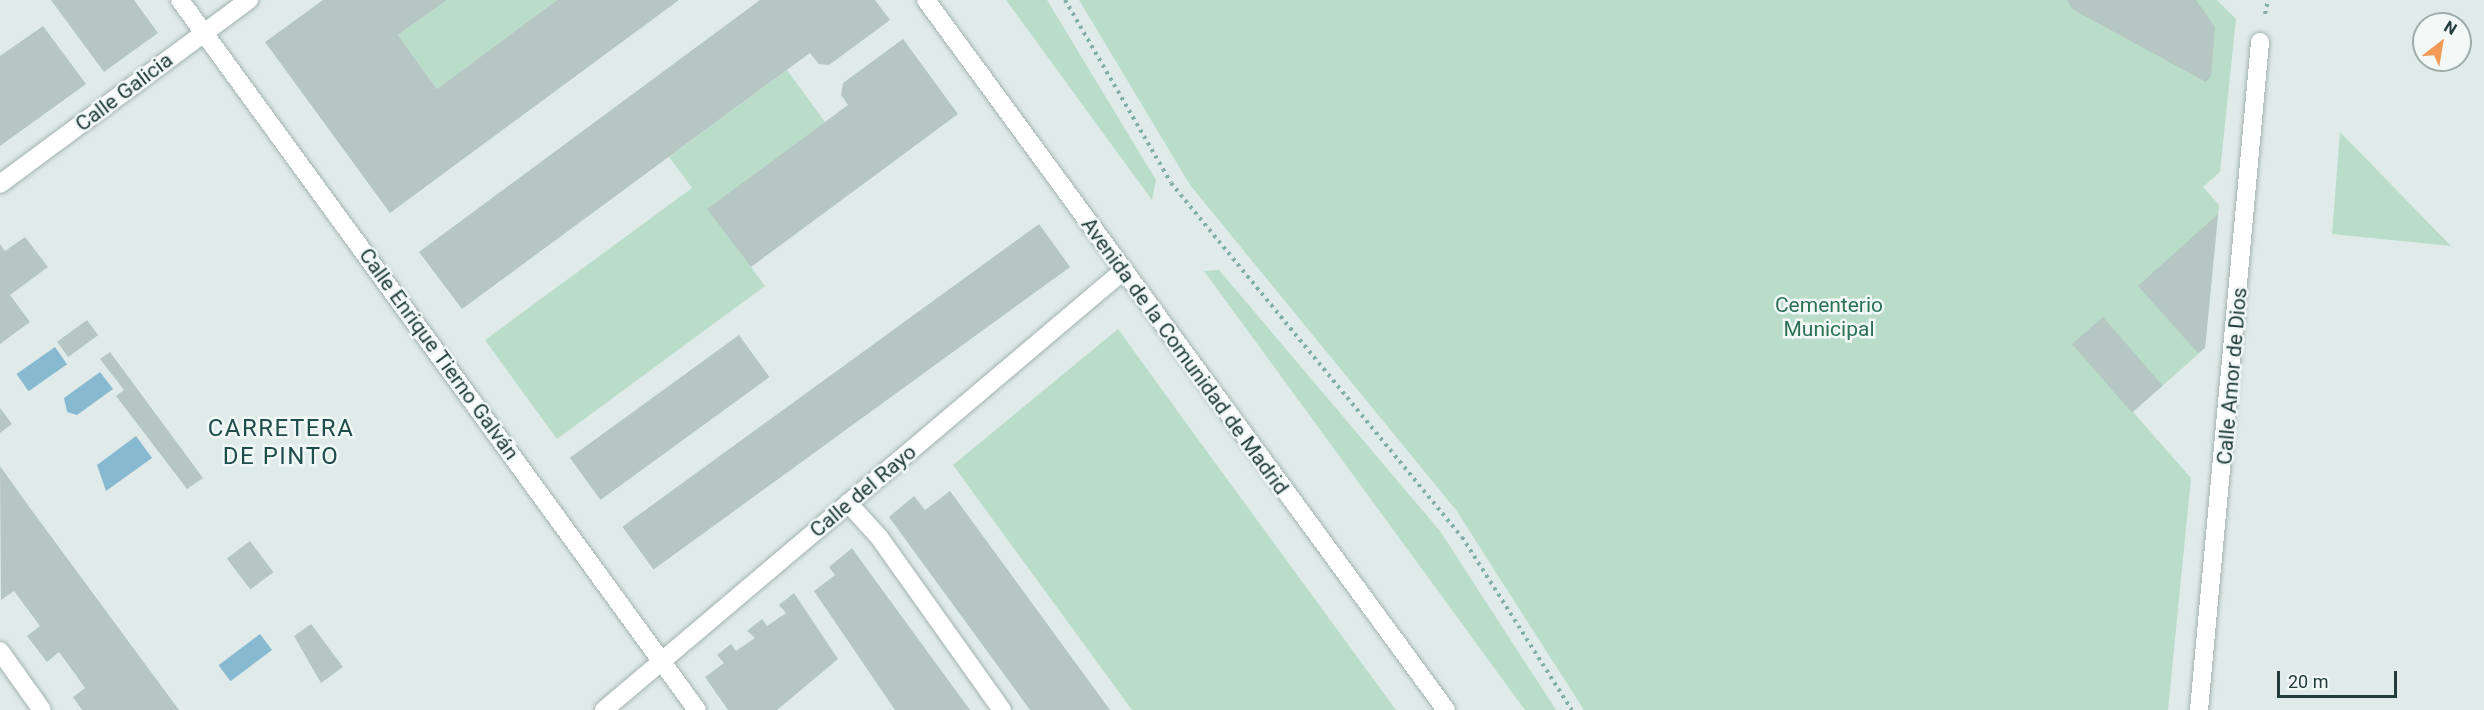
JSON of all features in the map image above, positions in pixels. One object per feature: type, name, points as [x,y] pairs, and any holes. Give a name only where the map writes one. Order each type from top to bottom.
[{"type":"street","name":"Calle Enrique Tierno Galván","points":[[180,0],[663,660],[697,710]]},
{"type":"street","name":"Calle Galicia","points":[[0,184],[249,0]]},
{"type":"street","name":"Avenida de la Comunidad de Madrid","points":[[926,0],[1446,710]]},
{"type":"street","name":"Calle Amor de Dios","points":[[2199,710],[2260,42]]},
{"type":"street","name":"Calle del Rayo","points":[[604,710],[1123,271]]},
{"type":"street","points":[[848,503],[879,537],[1002,710]]},
{"type":"street","points":[[0,651],[42,710]]},
{"type":"path","points":[[1065,0],[1171,183],[1462,537],[1572,710]]},
{"type":"green space","points":[[447,0],[557,0],[437,89],[398,35]]},
{"type":"green space","points":[[1006,0],[1047,0],[1156,180],[1152,200]]},
{"type":"green space","name":"Cementerio Municipal","points":[[1079,0],[2217,0],[2236,19],[2220,172],[2203,187],[2219,205],[2205,348],[2133,412],[2191,478],[2168,710],[1584,710],[1456,510],[1190,185]]},
{"type":"green space","points":[[787,70],[825,122],[708,209],[765,286],[557,439],[485,340],[692,188],[669,157]]},
{"type":"green space","points":[[2340,132],[2451,246],[2332,234]]},
{"type":"green space","points":[[1219,270],[1440,531],[1556,710],[1525,710],[1204,271]]},
{"type":"green space","points":[[1118,329],[1396,710],[1132,710],[953,465]]},
{"type":"water","points":[[55,347],[67,364],[29,391],[16,374]]},
{"type":"water","points":[[100,372],[113,389],[77,415],[67,412],[64,398]]},
{"type":"water","points":[[136,436],[152,458],[106,491],[97,465]]},
{"type":"water","points":[[260,634],[272,650],[231,681],[218,665]]},
{"type":"building","points":[[51,0],[134,0],[158,33],[104,72]]},
{"type":"building","points":[[323,0],[447,0],[398,35],[437,89],[557,0],[679,0],[390,213],[265,42]]},
{"type":"building","points":[[760,0],[875,0],[890,20],[829,65],[819,64],[810,53],[462,309],[419,252]]},
{"type":"building","points":[[2067,0],[2196,0],[2215,27],[2211,76],[2206,82],[2072,9]]},
{"type":"building","points":[[43,26],[86,84],[0,146],[0,56]]},
{"type":"building","points":[[903,39],[958,114],[751,267],[707,209],[848,105],[841,95],[843,83]]},
{"type":"building","points":[[2218,214],[2205,348],[2198,353],[2138,286]]},
{"type":"building","points":[[1039,224],[1070,267],[654,570],[622,527]]},
{"type":"building","points":[[25,237],[48,267],[10,295],[30,322],[0,344],[0,244],[5,251]]},
{"type":"building","points":[[2103,317],[2163,386],[2132,413],[2072,344]]},
{"type":"building","points":[[87,320],[98,335],[68,357],[57,342]]},
{"type":"building","points":[[739,335],[770,377],[600,500],[570,458]]},
{"type":"building","points":[[110,352],[203,478],[187,489],[116,396],[124,390],[100,359]]},
{"type":"building","points":[[0,408],[12,424],[0,433]]},
{"type":"building","points":[[0,466],[179,710],[82,710],[73,697],[85,688],[59,652],[47,662],[27,636],[40,626],[14,591],[1,600]]},
{"type":"building","points":[[950,491],[1110,710],[1030,710],[889,517],[914,496],[925,510]]},
{"type":"building","points":[[250,541],[273,572],[250,590],[227,558]]},
{"type":"building","points":[[852,548],[970,710],[895,710],[814,591],[835,575],[829,567]]},
{"type":"building","points":[[794,593],[838,659],[777,710],[728,710],[705,677],[724,663],[717,655],[731,644],[736,651],[755,638],[747,631],[762,619],[767,626],[786,613],[779,605]]},
{"type":"building","points":[[311,624],[343,667],[321,683],[294,636]]},
{"type":"district","name":"CARRETERA DE PINTO","points":[[281,443]]}]
